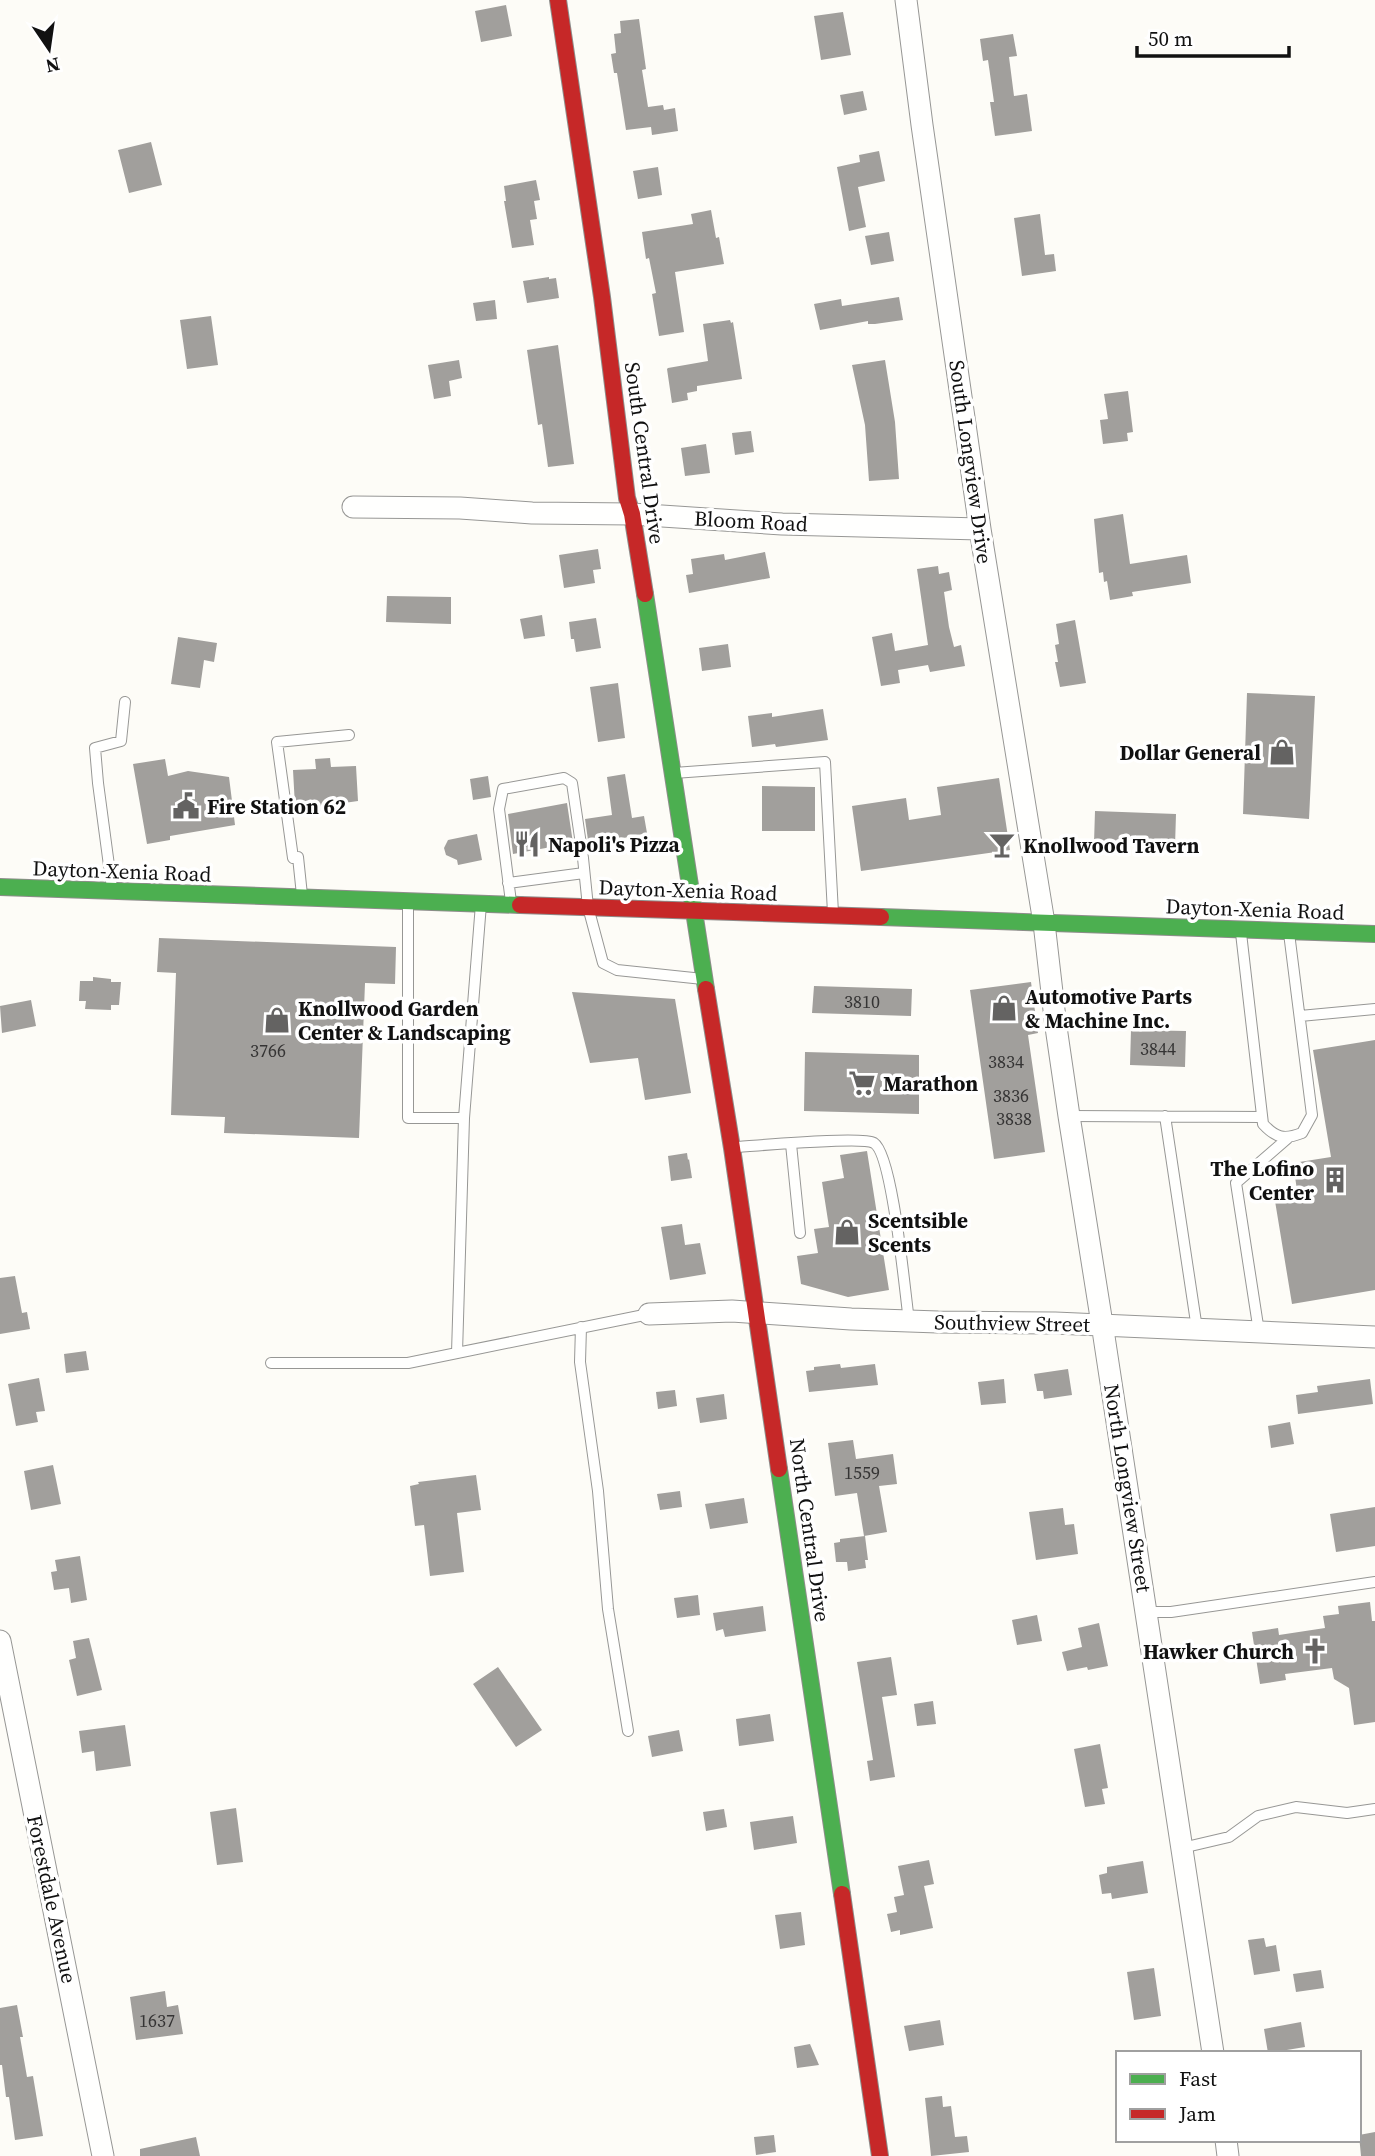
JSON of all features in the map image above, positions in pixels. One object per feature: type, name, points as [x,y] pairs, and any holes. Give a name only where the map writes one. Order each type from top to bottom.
[{"type":"street","name":"South Central Drive","points":[[558,0],[602,297],[626,498],[632,514],[693,911]]},
{"type":"street","name":"South Longview Drive","points":[[906,0],[980,529],[1044,923]]},
{"type":"street","name":"Bloom Road","points":[[353,507],[632,514],[782,524],[980,529]]},
{"type":"street","name":"Dayton-Xenia Road","points":[[0,887],[1375,934]]},
{"type":"street","name":"North Central Drive","points":[[693,911],[757,1313],[880,2156]]},
{"type":"street","name":"North Longview Street","points":[[1044,923],[1069,1116],[1213,2051]]},
{"type":"street","name":"Southview Street","points":[[649,1314],[732,1311],[909,1321],[1102,1325],[1375,1337]]},
{"type":"street","name":"Forestdale Avenue","points":[[0,1641],[103,2156]]},
{"type":"lane","points":[[113,891],[95,748],[121,741],[125,702]]},
{"type":"lane","points":[[303,898],[298,857],[293,858],[277,742],[349,735]]},
{"type":"lane","points":[[673,773],[825,762],[833,916]]},
{"type":"lane","points":[[511,905],[499,809],[503,789],[564,778],[572,783],[588,908],[603,964],[617,970],[704,979]]},
{"type":"lane","points":[[508,883],[584,873]]},
{"type":"lane","points":[[408,901],[408,1118],[464,1118]]},
{"type":"lane","points":[[457,1353],[464,1118],[481,904]]},
{"type":"lane","points":[[1241,930],[1263,1124],[1274,1136],[1288,1138]]},
{"type":"lane","points":[[1259,1332],[1236,1183],[1288,1138],[1302,1133],[1312,1115],[1289,932]]},
{"type":"lane","points":[[1300,1016],[1375,1009]]},
{"type":"lane","points":[[1069,1116],[1262,1117]]},
{"type":"lane","points":[[1165,1116],[1196,1329]]},
{"type":"lane","points":[[732,1148],[852,1140],[873,1142],[881,1150],[886,1165],[909,1321]]},
{"type":"lane","points":[[791,1144],[800,1233]]},
{"type":"lane","points":[[271,1363],[408,1363],[649,1314]]},
{"type":"lane","points":[[581,1327],[580,1362],[598,1491],[608,1609],[628,1731]]},
{"type":"lane","points":[[1147,1612],[1171,1612],[1375,1582]]},
{"type":"lane","points":[[1182,1847],[1228,1837],[1258,1816],[1296,1807],[1347,1813],[1375,1809]]},
{"type":"building","points":[[506,5],[512,36],[481,42],[475,11]]},
{"type":"building","points":[[843,12],[851,55],[821,60],[814,16]]},
{"type":"building","points":[[639,19],[646,69],[642,70],[648,107],[663,105],[664,110],[675,108],[678,131],[652,135],[651,127],[626,130],[617,73],[614,73],[611,54],[616,53],[614,34],[621,33],[620,21]]},
{"type":"building","points":[[1013,34],[1017,56],[1009,57],[1014,96],[1027,94],[1032,131],[995,136],[990,102],[994,102],[988,60],[983,61],[980,39]]},
{"type":"building","points":[[863,91],[867,110],[844,115],[840,95]]},
{"type":"building","points":[[151,142],[162,185],[129,193],[118,150]]},
{"type":"building","points":[[879,151],[885,181],[858,187],[866,227],[849,231],[837,167],[860,162],[859,155]]},
{"type":"building","points":[[658,167],[662,195],[638,199],[633,171]]},
{"type":"building","points":[[536,180],[540,200],[534,201],[537,219],[530,220],[534,245],[512,248],[504,186]]},
{"type":"building","points":[[711,210],[724,264],[675,272],[684,332],[659,336],[652,294],[656,293],[649,258],[646,259],[642,232],[693,224],[691,214]]},
{"type":"building","points":[[1040,214],[1045,255],[1054,254],[1056,271],[1022,276],[1014,218]]},
{"type":"building","points":[[889,232],[894,261],[871,265],[865,236]]},
{"type":"building","points":[[556,278],[559,298],[527,303],[523,281]]},
{"type":"building","points":[[899,297],[903,320],[875,324],[868,324],[868,321],[820,330],[814,304],[841,299],[842,306]]},
{"type":"building","points":[[495,300],[497,319],[476,321],[473,303]]},
{"type":"building","points":[[211,316],[218,365],[187,369],[180,320]]},
{"type":"building","points":[[730,320],[733,322],[742,379],[697,386],[697,391],[687,393],[688,400],[672,403],[667,369],[708,361],[703,324]]},
{"type":"building","points":[[558,345],[574,464],[548,467],[542,424],[538,425],[527,350]]},
{"type":"building","points":[[459,360],[462,378],[449,381],[451,396],[434,399],[428,365]]},
{"type":"building","points":[[885,360],[895,422],[899,479],[869,481],[865,425],[852,365]]},
{"type":"building","points":[[1128,391],[1133,432],[1127,433],[1128,441],[1103,444],[1100,420],[1108,419],[1104,394]]},
{"type":"building","points":[[751,431],[754,452],[735,455],[732,433]]},
{"type":"building","points":[[706,444],[710,473],[685,476],[681,448]]},
{"type":"building","points":[[1123,514],[1130,564],[1187,555],[1191,583],[1132,592],[1133,596],[1110,600],[1107,581],[1104,582],[1103,572],[1099,573],[1094,519]]},
{"type":"building","points":[[598,549],[601,569],[593,570],[595,583],[564,588],[559,555]]},
{"type":"building","points":[[765,552],[770,578],[689,593],[686,575],[693,574],[691,559],[724,554],[725,560]]},
{"type":"building","points":[[938,566],[939,574],[949,572],[952,590],[944,592],[949,627],[954,647],[961,645],[965,666],[930,672],[928,665],[898,670],[900,683],[881,686],[872,637],[892,633],[895,651],[928,645],[917,569]]},
{"type":"building","points":[[387,596],[451,597],[451,624],[386,622]]},
{"type":"building","points":[[542,615],[545,636],[524,639],[520,619]]},
{"type":"building","points":[[596,618],[601,648],[576,652],[569,622]]},
{"type":"building","points":[[1075,620],[1086,683],[1060,687],[1055,662],[1058,662],[1055,645],[1059,644],[1056,624]]},
{"type":"building","points":[[178,637],[217,643],[214,662],[204,660],[200,688],[171,684]]},
{"type":"building","points":[[728,644],[731,667],[702,671],[699,648]]},
{"type":"building","points":[[618,683],[625,738],[598,742],[590,687]]},
{"type":"building","points":[[1247,693],[1315,696],[1309,819],[1243,814]]},
{"type":"building","points":[[823,709],[828,740],[776,747],[775,744],[752,747],[748,716],[772,713],[772,717]]},
{"type":"building","points":[[330,758],[331,767],[356,766],[358,801],[344,803],[345,810],[310,813],[309,805],[295,806],[293,770],[316,769],[315,759]]},
{"type":"building","points":[[165,759],[168,776],[188,771],[229,777],[235,825],[170,836],[170,840],[147,844],[133,764]]},
{"type":"building","points":[[625,774],[632,818],[644,816],[647,833],[605,842],[605,837],[588,840],[585,819],[612,815],[607,777]]},
{"type":"building","points":[[488,776],[491,797],[473,800],[470,779]]},
{"type":"building","points":[[999,778],[1010,850],[861,871],[852,806],[906,798],[909,820],[941,815],[937,787]]},
{"type":"building","points":[[762,786],[815,787],[815,831],[762,831]]},
{"type":"building","points":[[567,803],[573,843],[513,854],[508,814]]},
{"type":"building","points":[[1095,811],[1176,814],[1175,846],[1094,843]]},
{"type":"building","points":[[477,834],[482,860],[458,865],[457,860],[446,855],[444,848],[448,840]]},
{"type":"building","points":[[159,938],[396,947],[395,984],[365,983],[359,1138],[224,1133],[225,1117],[171,1115],[176,973],[157,972]]},
{"type":"building","points":[[93,977],[121,982],[119,1005],[111,1005],[111,1010],[85,1009],[86,1001],[79,1001],[80,981],[93,981]]},
{"type":"building","points":[[1031,982],[1038,1033],[1028,1035],[1045,1152],[994,1159],[970,990]]},
{"type":"building","name":"Marathon","points":[[814,986],[912,989],[911,1016],[812,1013]]},
{"type":"building","points":[[572,992],[675,999],[691,1093],[645,1100],[638,1058],[590,1063]]},
{"type":"building","points":[[31,1000],[36,1026],[2,1033],[0,1006]]},
{"type":"building","points":[[1131,1030],[1186,1031],[1185,1067],[1130,1065]]},
{"type":"building","name":"The Lofino Center","points":[[1375,1040],[1375,1290],[1292,1304],[1275,1201],[1298,1197],[1293,1163],[1331,1157],[1313,1050]]},
{"type":"building","name":"Marathon","points":[[805,1052],[919,1055],[919,1114],[804,1111]]},
{"type":"building","points":[[867,1151],[889,1290],[848,1297],[801,1284],[797,1256],[818,1253],[814,1229],[829,1227],[822,1182],[844,1178],[840,1155]]},
{"type":"building","points":[[687,1153],[692,1178],[671,1181],[668,1156]]},
{"type":"building","points":[[682,1224],[685,1245],[700,1243],[706,1274],[670,1280],[661,1227]]},
{"type":"building","points":[[15,1276],[22,1313],[27,1312],[30,1329],[0,1334],[0,1278]]},
{"type":"building","points":[[86,1351],[89,1370],[66,1373],[64,1354]]},
{"type":"building","points":[[840,1364],[841,1368],[875,1364],[878,1385],[809,1392],[806,1371],[814,1370],[814,1367]]},
{"type":"building","points":[[1068,1369],[1072,1395],[1044,1399],[1043,1391],[1037,1391],[1034,1374]]},
{"type":"building","points":[[39,1378],[45,1411],[36,1412],[38,1422],[16,1426],[8,1384]]},
{"type":"building","points":[[1004,1379],[1006,1403],[981,1405],[978,1382]]},
{"type":"building","points":[[1370,1379],[1373,1404],[1298,1414],[1296,1395],[1318,1392],[1317,1386]]},
{"type":"building","points":[[675,1390],[677,1406],[658,1409],[656,1392]]},
{"type":"building","points":[[724,1394],[727,1419],[700,1423],[696,1398]]},
{"type":"building","points":[[1290,1422],[1294,1444],[1271,1448],[1268,1426]]},
{"type":"building","points":[[853,1440],[856,1459],[893,1454],[897,1484],[879,1486],[887,1532],[864,1536],[857,1493],[835,1496],[828,1443]]},
{"type":"building","points":[[53,1465],[61,1504],[31,1510],[24,1471]]},
{"type":"building","points":[[476,1475],[481,1510],[457,1513],[464,1572],[430,1576],[424,1525],[415,1526],[410,1486],[419,1484],[418,1482]]},
{"type":"building","points":[[680,1491],[682,1507],[660,1510],[657,1494]]},
{"type":"building","points":[[744,1498],[748,1523],[710,1529],[705,1504]]},
{"type":"building","points":[[1375,1507],[1375,1546],[1336,1552],[1330,1514]]},
{"type":"building","points":[[1063,1508],[1065,1525],[1074,1524],[1078,1554],[1036,1560],[1029,1512]]},
{"type":"building","points":[[865,1536],[868,1560],[865,1560],[866,1568],[848,1571],[847,1562],[836,1562],[834,1543],[840,1542],[840,1539]]},
{"type":"building","points":[[80,1556],[87,1600],[71,1603],[69,1588],[54,1590],[51,1572],[57,1571],[55,1560]]},
{"type":"building","points":[[698,1595],[700,1615],[677,1618],[674,1598]]},
{"type":"building","name":"Hawker Church","points":[[1370,1602],[1372,1621],[1375,1621],[1375,1722],[1354,1725],[1349,1688],[1334,1679],[1332,1668],[1285,1674],[1286,1680],[1260,1684],[1252,1632],[1278,1628],[1279,1635],[1325,1628],[1323,1616],[1339,1614],[1338,1606]]},
{"type":"building","points":[[763,1606],[766,1631],[725,1637],[723,1629],[716,1631],[713,1613]]},
{"type":"building","points":[[1037,1615],[1042,1641],[1017,1645],[1012,1620]]},
{"type":"building","points":[[1099,1623],[1108,1666],[1067,1671],[1062,1652],[1082,1647],[1078,1628]]},
{"type":"building","points":[[89,1638],[102,1690],[77,1696],[69,1660],[76,1658],[73,1641]]},
{"type":"building","points":[[891,1657],[897,1695],[882,1697],[895,1777],[870,1781],[867,1761],[873,1760],[857,1662]]},
{"type":"building","points":[[498,1667],[542,1730],[516,1747],[473,1684]]},
{"type":"building","points":[[933,1701],[936,1724],[917,1726],[914,1704]]},
{"type":"building","points":[[770,1714],[774,1741],[739,1746],[736,1719]]},
{"type":"building","points":[[125,1725],[131,1766],[96,1771],[94,1751],[82,1753],[79,1731]]},
{"type":"building","points":[[679,1730],[683,1751],[652,1757],[648,1736]]},
{"type":"building","points":[[1100,1744],[1108,1788],[1102,1789],[1105,1804],[1085,1807],[1074,1749]]},
{"type":"building","points":[[236,1808],[243,1862],[217,1865],[210,1812]]},
{"type":"building","points":[[724,1809],[727,1827],[706,1831],[703,1812]]},
{"type":"building","points":[[793,1816],[797,1843],[754,1850],[750,1822]]},
{"type":"building","points":[[929,1860],[934,1884],[924,1886],[933,1928],[900,1935],[900,1930],[891,1932],[887,1914],[897,1912],[894,1897],[904,1895],[898,1866]]},
{"type":"building","points":[[1143,1861],[1148,1893],[1112,1899],[1111,1893],[1102,1894],[1099,1875],[1107,1873],[1107,1867]]},
{"type":"building","points":[[801,1912],[805,1945],[780,1949],[775,1915]]},
{"type":"building","points":[[1264,1938],[1266,1947],[1276,1945],[1280,1971],[1254,1975],[1248,1940]]},
{"type":"building","points":[[1154,1968],[1161,2016],[1134,2020],[1127,1972]]},
{"type":"building","points":[[1321,1970],[1324,1988],[1296,1992],[1293,1974]]},
{"type":"building","points":[[165,1991],[167,2007],[178,2005],[183,2034],[136,2040],[130,1997]]},
{"type":"building","points":[[17,2005],[27,2077],[33,2076],[43,2136],[15,2140],[9,2097],[6,2097],[0,2065],[0,2008]]},
{"type":"building","points":[[940,2020],[944,2045],[909,2051],[904,2026]]},
{"type":"building","points":[[1301,2022],[1305,2047],[1268,2051],[1264,2029]]},
{"type":"building","points":[[810,2044],[819,2065],[797,2068],[794,2047]]},
{"type":"building","points":[[942,2096],[943,2107],[951,2106],[955,2137],[967,2136],[969,2152],[931,2156],[925,2098]]},
{"type":"building","points":[[1375,2132],[1375,2156],[1361,2156],[1361,2135]]},
{"type":"building","points":[[774,2135],[776,2152],[756,2155],[754,2137]]},
{"type":"building","points":[[196,2137],[200,2156],[140,2156],[140,2149]]},
{"type":"traffic: fast","points":[[645,594],[706,989]]},
{"type":"traffic: fast","points":[[0,887],[520,905]]},
{"type":"traffic: fast","points":[[881,917],[1375,934]]},
{"type":"traffic: fast","points":[[779,1469],[842,1894]]},
{"type":"traffic: jam","points":[[558,0],[602,297],[627,498],[645,594]]},
{"type":"traffic: jam","points":[[520,905],[881,917]]},
{"type":"traffic: jam","points":[[706,989],[779,1469]]},
{"type":"traffic: jam","points":[[842,1894],[880,2156]]},
{"type":"place","name":"Dollar General","points":[[1282,752]]},
{"type":"place","name":"Fire Station 62","points":[[186,806]]},
{"type":"place","name":"Napoli's Pizza","points":[[527,844]]},
{"type":"place","name":"Knollwood Tavern","points":[[1002,845]]},
{"type":"place","name":"Automotive Parts & Machine Inc.","points":[[1004,1008]]},
{"type":"place","name":"Knollwood Garden Center & Landscaping","points":[[277,1020]]},
{"type":"place","name":"Marathon","points":[[862,1083]]},
{"type":"place","name":"The Lofino Center","points":[[1335,1180]]},
{"type":"place","name":"Scentsible Scents","points":[[847,1232]]},
{"type":"place","name":"Hawker Church","points":[[1315,1651]]}]
